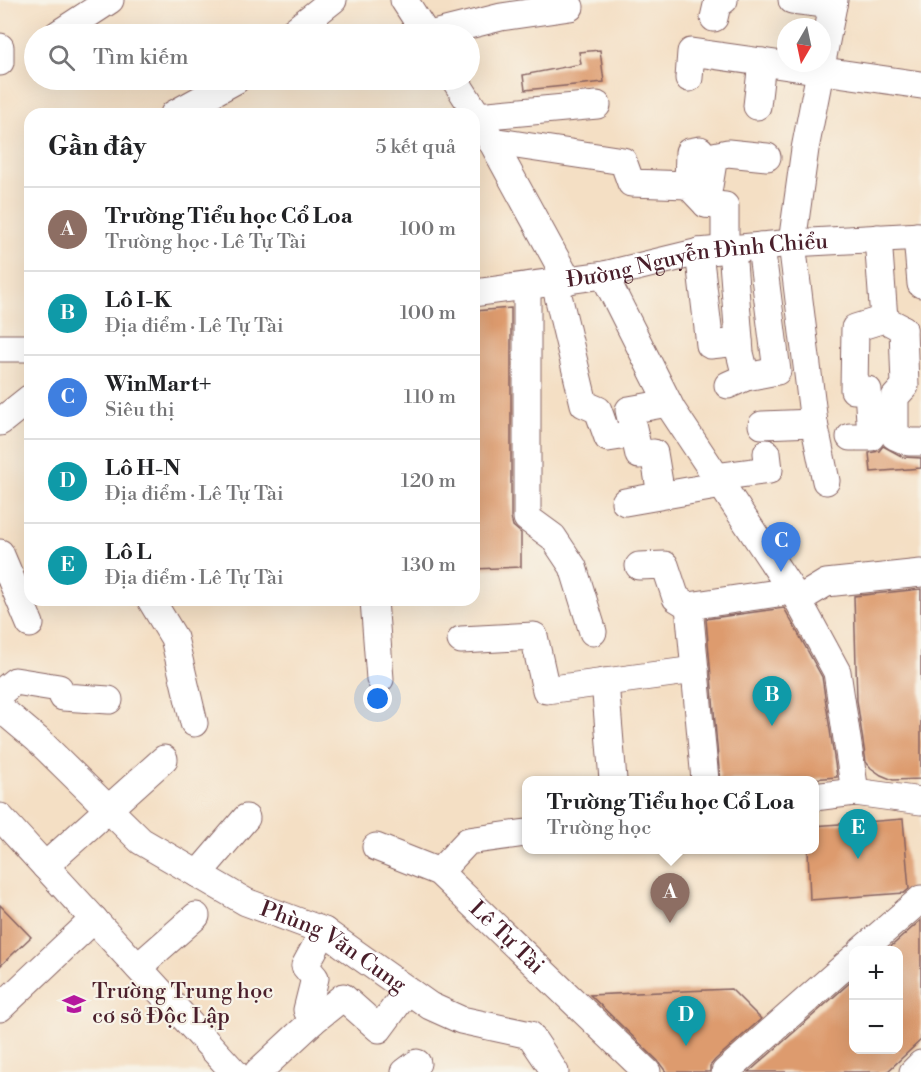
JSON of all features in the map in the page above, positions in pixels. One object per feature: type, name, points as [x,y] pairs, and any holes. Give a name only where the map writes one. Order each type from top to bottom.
[{"type":"street","points":[[73,24],[110,0]]},
{"type":"street","points":[[303,24],[333,0]]},
{"type":"street","points":[[404,0],[420,24]]},
{"type":"street","points":[[792,0],[834,2],[831,18]]},
{"type":"street","points":[[473,24],[501,17],[570,7]]},
{"type":"street","points":[[0,47],[0,62]]},
{"type":"street","points":[[689,78],[691,52],[777,64]]},
{"type":"street","points":[[757,106],[762,62]]},
{"type":"street","points":[[821,72],[805,149],[792,243],[814,423],[826,481]]},
{"type":"street","points":[[831,72],[921,85]]},
{"type":"street","points":[[185,108],[218,90]]},
{"type":"street","points":[[460,90],[470,108]]},
{"type":"street","points":[[483,132],[597,105]]},
{"type":"street","points":[[483,132],[623,161],[631,183],[688,185],[706,204],[724,206],[710,345],[739,342],[737,381],[777,371],[761,246]]},
{"type":"street","points":[[483,132],[561,282],[584,404],[598,410],[608,438],[634,434]]},
{"type":"street","points":[[688,185],[689,152],[700,150]]},
{"type":"street","points":[[706,204],[714,156],[728,153],[767,157]]},
{"type":"street","points":[[919,236],[921,285]]},
{"type":"street","name":"Đường Nguyễn Đình Chiểu","points":[[480,292],[604,275],[718,250],[792,243],[919,236]]},
{"type":"street","points":[[872,436],[895,397],[905,386],[903,325],[878,238]]},
{"type":"street","points":[[604,275],[668,403],[794,596],[837,672],[855,792]]},
{"type":"street","points":[[527,286],[527,518],[553,537],[573,567],[594,632]]},
{"type":"street","points":[[872,436],[868,390],[854,390],[855,328],[903,325]]},
{"type":"street","points":[[1,342],[24,347]]},
{"type":"street","points":[[0,422],[24,403]]},
{"type":"street","points":[[661,495],[654,453],[639,455],[629,410],[668,403]]},
{"type":"street","points":[[762,425],[814,423]]},
{"type":"street","points":[[872,436],[921,442]]},
{"type":"street","points":[[625,502],[769,470],[767,453]]},
{"type":"street","points":[[0,553],[30,624]]},
{"type":"street","points":[[639,566],[665,565],[676,598],[689,606],[794,596],[826,582],[921,573]]},
{"type":"street","points":[[155,606],[174,638],[194,723]]},
{"type":"street","points":[[374,606],[380,678]]},
{"type":"street","points":[[689,606],[705,776]]},
{"type":"street","points":[[461,640],[534,636],[546,690],[695,670]]},
{"type":"street","points":[[0,693],[15,681],[59,688],[63,697],[109,700]]},
{"type":"street","points":[[605,682],[613,776]]},
{"type":"street","name":"Phùng Văn Cung","points":[[0,708],[38,740],[141,841],[246,902],[324,931],[430,1006],[461,1020],[530,1035],[555,1072]]},
{"type":"street","points":[[45,866],[164,759]]},
{"type":"street","points":[[819,796],[855,792],[921,801]]},
{"type":"street","points":[[198,874],[246,818]]},
{"type":"street","points":[[1,821],[234,1072]]},
{"type":"street","points":[[376,847],[439,872],[468,841],[522,834]]},
{"type":"street","name":"Lê Tự Tài","points":[[439,872],[647,1072]]},
{"type":"street","points":[[868,946],[921,899]]},
{"type":"street","points":[[138,967],[196,916]]},
{"type":"street","points":[[0,1008],[94,919]]},
{"type":"street","points":[[313,1021],[307,1010],[315,978],[305,966],[324,931]]},
{"type":"street","points":[[725,1072],[849,962]]},
{"type":"street","points":[[352,1005],[375,968]]},
{"type":"street","points":[[258,1072],[313,1021],[343,997],[379,1029],[407,991]]},
{"type":"street","points":[[912,1072],[921,1064]]},
{"type":"building","points":[[600,50],[604,82],[525,90],[523,75],[581,64],[579,52]]},
{"type":"building","points":[[511,308],[511,518],[513,526],[521,533],[521,567],[480,569],[480,311]]},
{"type":"building","points":[[883,446],[903,457],[921,458],[921,468],[871,472],[869,453],[879,451]]},
{"type":"building","points":[[921,589],[921,779],[893,780],[881,775],[866,762],[857,700],[854,596]]},
{"type":"building","points":[[784,608],[822,677],[837,777],[720,776],[706,619]]},
{"type":"building","points":[[903,819],[909,889],[904,893],[810,900],[808,854],[819,854],[819,826]]},
{"type":"building","points":[[0,905],[31,937],[0,966]]},
{"type":"building","points":[[921,920],[921,1040],[887,1072],[749,1072],[849,983],[849,1054],[903,1054],[903,946],[892,946]]},
{"type":"building","points":[[731,989],[761,1019],[715,1060],[710,1066],[710,1072],[666,1072],[658,1061],[590,995]]},
{"type":"place","name":"WinMart+","points":[[781,572]]},
{"type":"place","name":"Lô I-K","points":[[772,726]]},
{"type":"place","name":"Lô L","points":[[858,859]]},
{"type":"place","name":"Trường Tiểu học Cổ Loa","points":[[670,923]]},
{"type":"place","name":"Trường Trung học cơ sở Độc Lập","points":[[74,1004]]},
{"type":"place","name":"Lô H-N","points":[[686,1046]]}]
